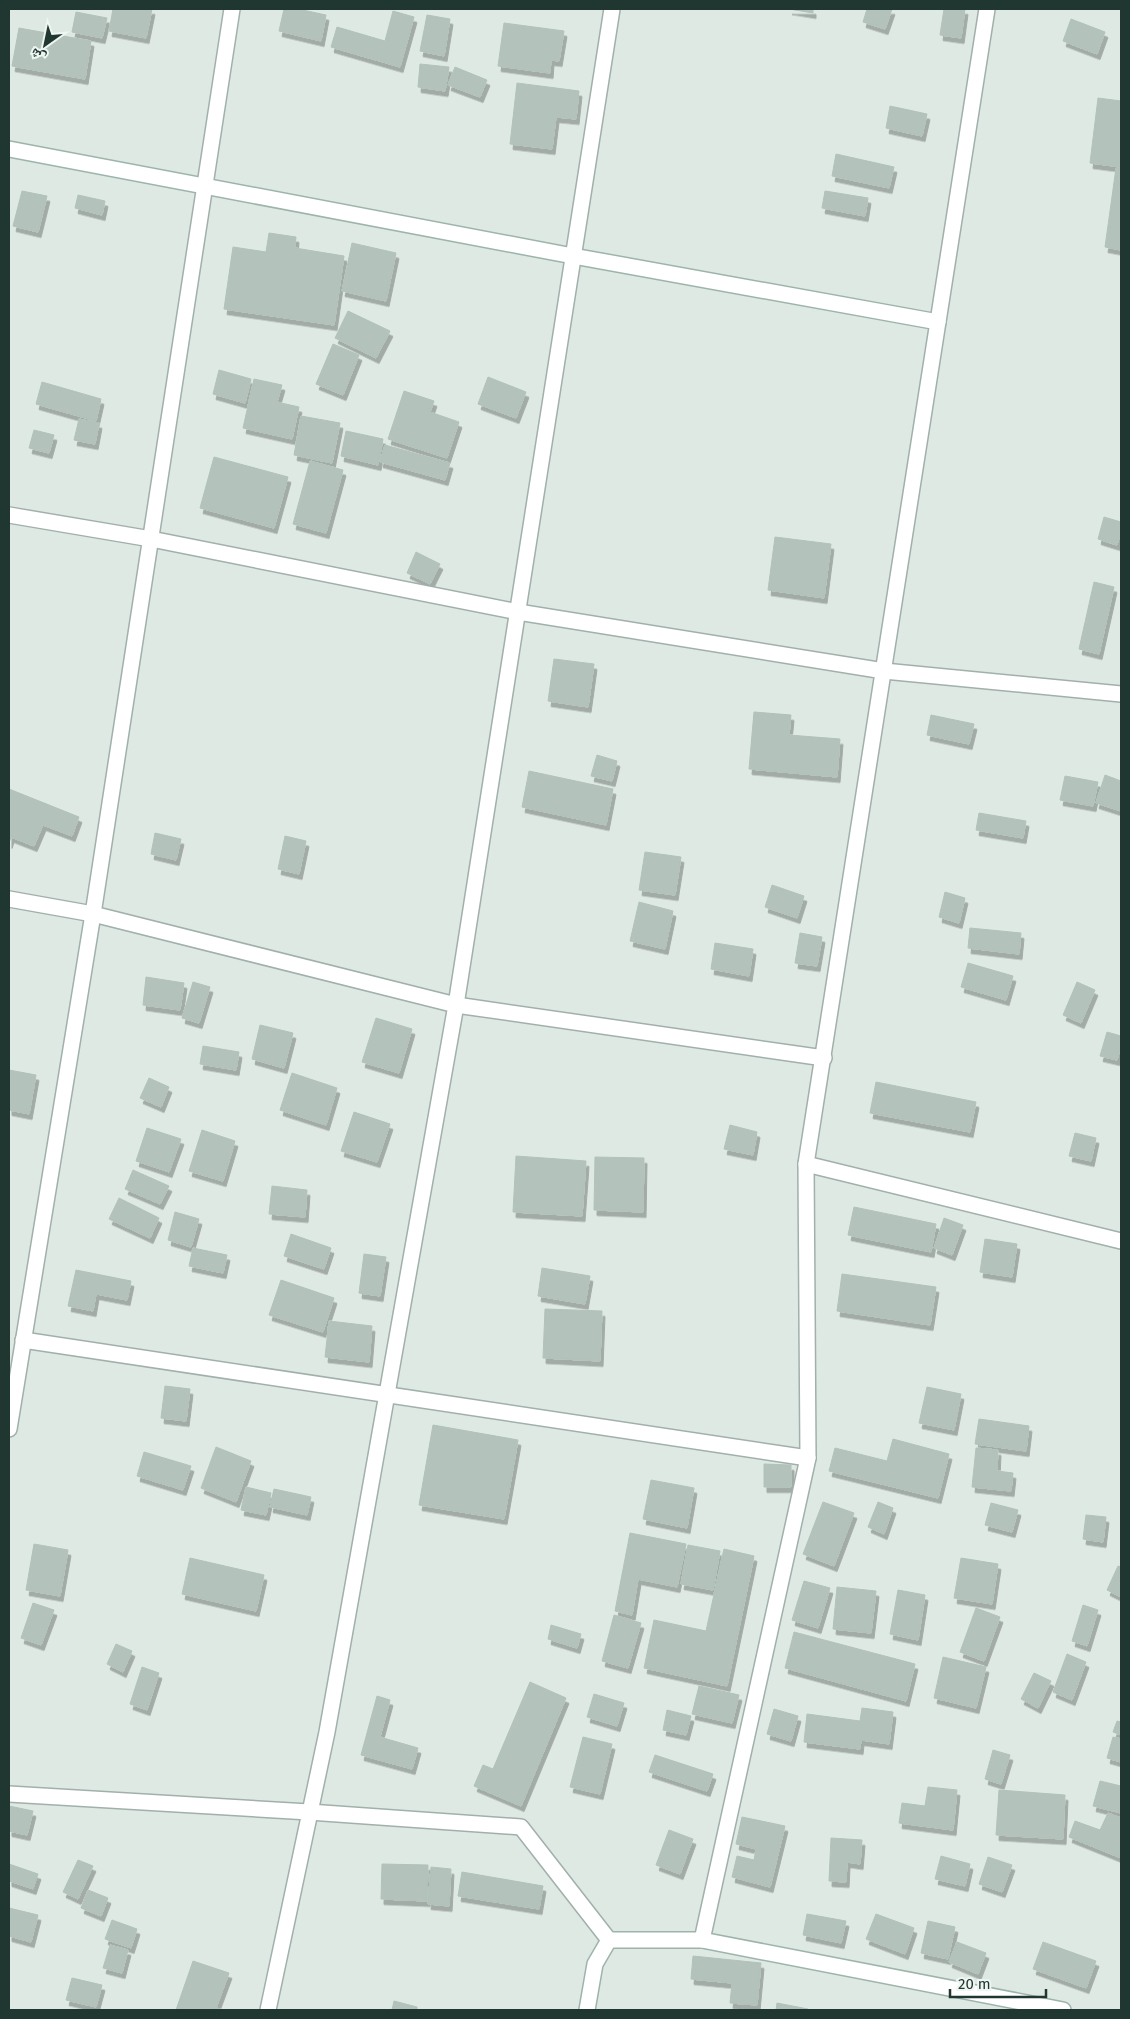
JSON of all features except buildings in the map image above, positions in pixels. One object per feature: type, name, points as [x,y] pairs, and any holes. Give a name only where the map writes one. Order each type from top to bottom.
[{"type":"street","points":[[9,1429],[93,914],[232,9]]},
{"type":"street","points":[[268,2010],[327,1732],[456,1005],[612,9]]},
{"type":"street","points":[[702,1940],[808,1458],[806,1164],[987,9]]},
{"type":"street","points":[[9,149],[573,256],[938,322]]},
{"type":"street","points":[[9,515],[151,540],[518,612],[884,671],[1121,694]]},
{"type":"street","points":[[9,899],[93,914],[456,1005],[824,1058]]},
{"type":"street","points":[[806,1164],[1121,1241]]},
{"type":"street","points":[[23,1340],[808,1458]]},
{"type":"street","points":[[9,1794],[521,1827],[609,1940]]},
{"type":"street","points":[[609,1940],[702,1940],[1063,2010]]},
{"type":"street","points":[[586,2010],[595,1964],[609,1940]]}]
